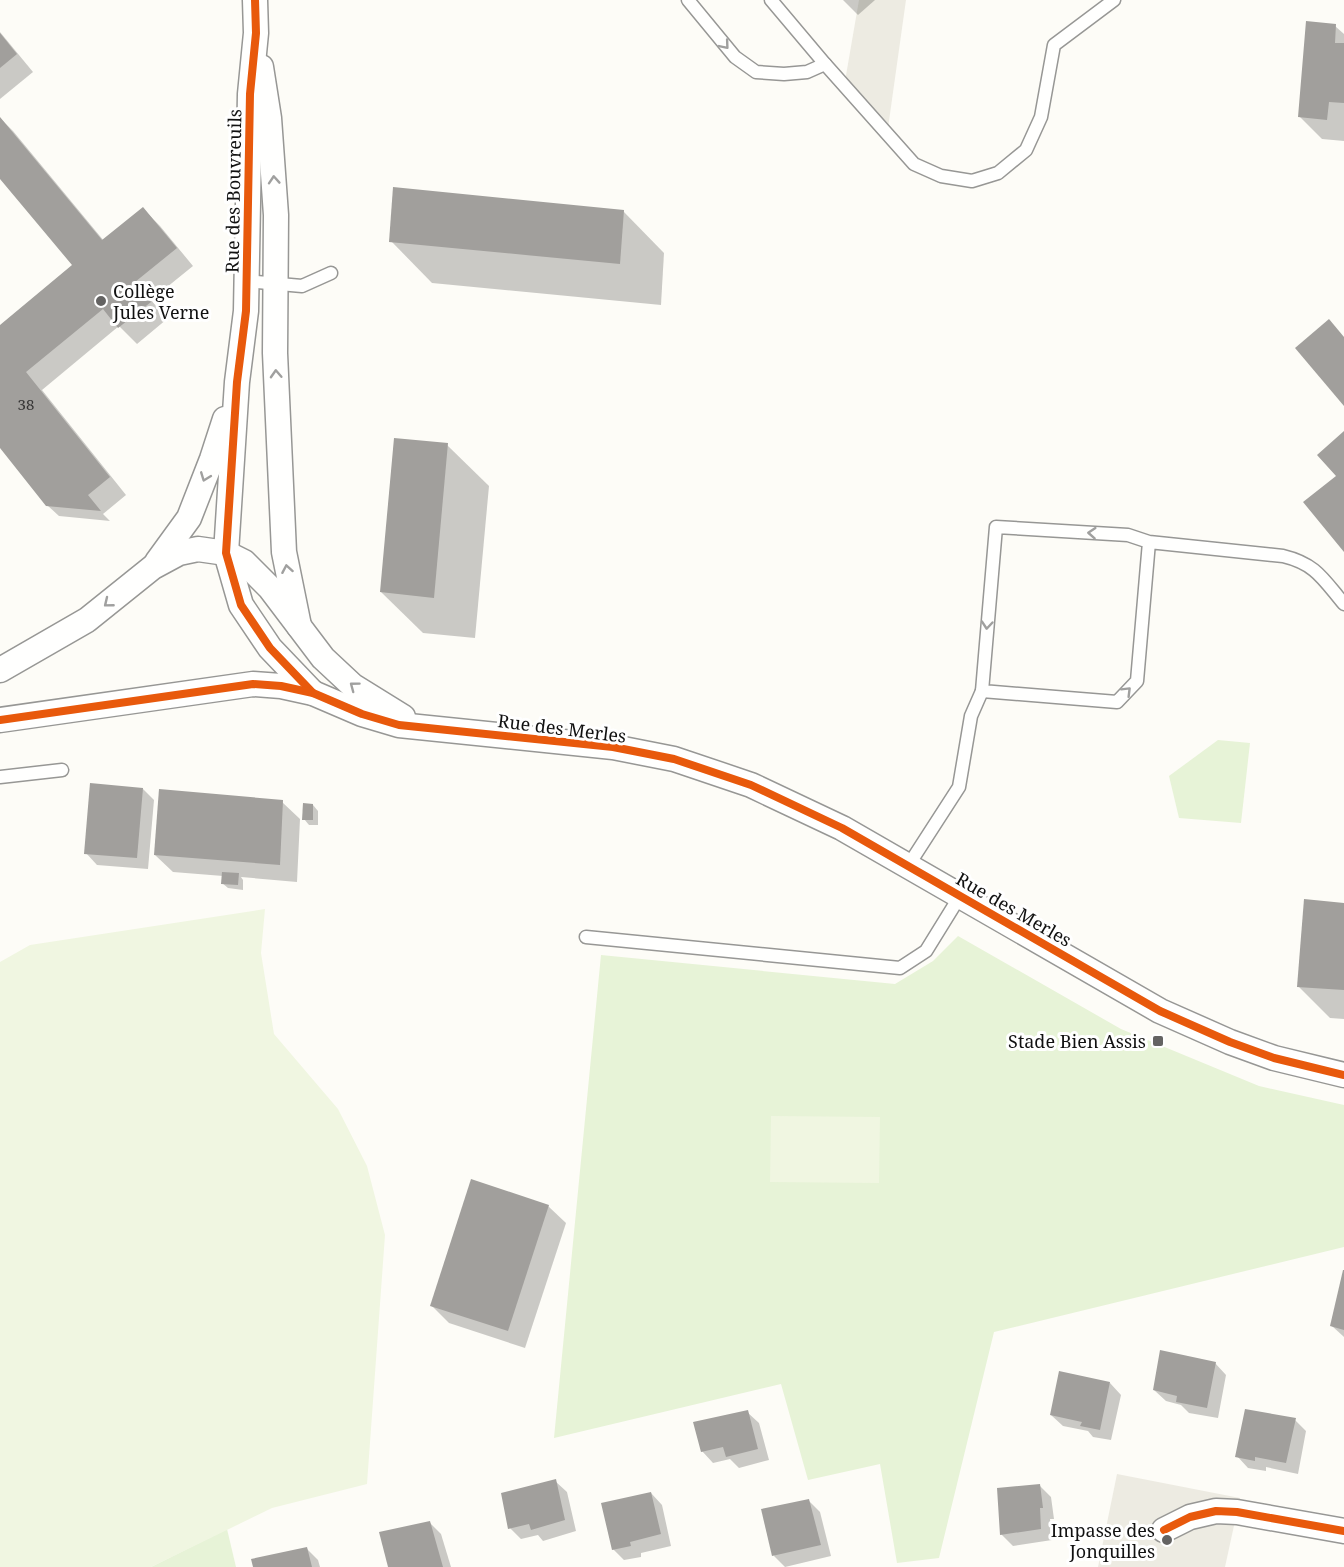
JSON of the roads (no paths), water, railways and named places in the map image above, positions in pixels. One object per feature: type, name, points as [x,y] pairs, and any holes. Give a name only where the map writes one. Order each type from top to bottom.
[{"type":"street","name":"Rue des Bouvreuils","points":[[237,382],[246,310],[250,94],[256,33],[255,0]]},
{"type":"street","name":"Rue des Bouvreuils","points":[[256,33],[270,118],[276,215],[275,353],[284,552],[298,626]]},
{"type":"street","points":[[237,382],[226,554],[242,605],[270,648],[313,693]]},
{"type":"street","points":[[153,567],[189,518],[212,459],[237,382]]},
{"type":"street","points":[[0,670],[87,620],[153,567],[179,553],[198,549],[226,554]]},
{"type":"street","name":"Rue des Merles","points":[[226,554],[244,562],[270,588],[323,658],[353,686],[421,728]]},
{"type":"street","points":[[253,684],[270,648],[298,626]]},
{"type":"street","name":"Rue des Merles","points":[[0,720],[50,711],[253,684],[281,686],[313,693],[362,714],[399,725],[613,747],[674,759],[751,785],[842,828],[1165,1013],[1230,1042],[1274,1058],[1344,1075]]},
{"type":"street","points":[[1164,1530],[1190,1517],[1216,1510],[1344,1531]]},
{"type":"lane","points":[[688,0],[735,57],[756,72],[784,74],[807,72],[825,64]]},
{"type":"lane","points":[[771,0],[914,164],[941,176],[972,180],[998,173],[1026,150],[1041,117],[1054,45],[1114,0]]},
{"type":"lane","points":[[246,281],[302,286],[331,273]]},
{"type":"lane","points":[[908,866],[959,787],[971,716],[982,691],[996,527],[1128,535],[1149,542],[1283,556],[1299,560],[1315,569],[1344,604]]},
{"type":"lane","points":[[982,691],[1117,702],[1137,681],[1149,542]]},
{"type":"lane","points":[[0,777],[62,770]]},
{"type":"lane","points":[[586,937],[900,968],[926,951],[960,896]]},
{"type":"place","name":"Collège Jules Verne","points":[[101,301]]},
{"type":"place","name":"Stade Bien Assis","points":[[1158,1041]]},
{"type":"place","name":"Impasse des Jonquilles","points":[[1167,1540]]}]
